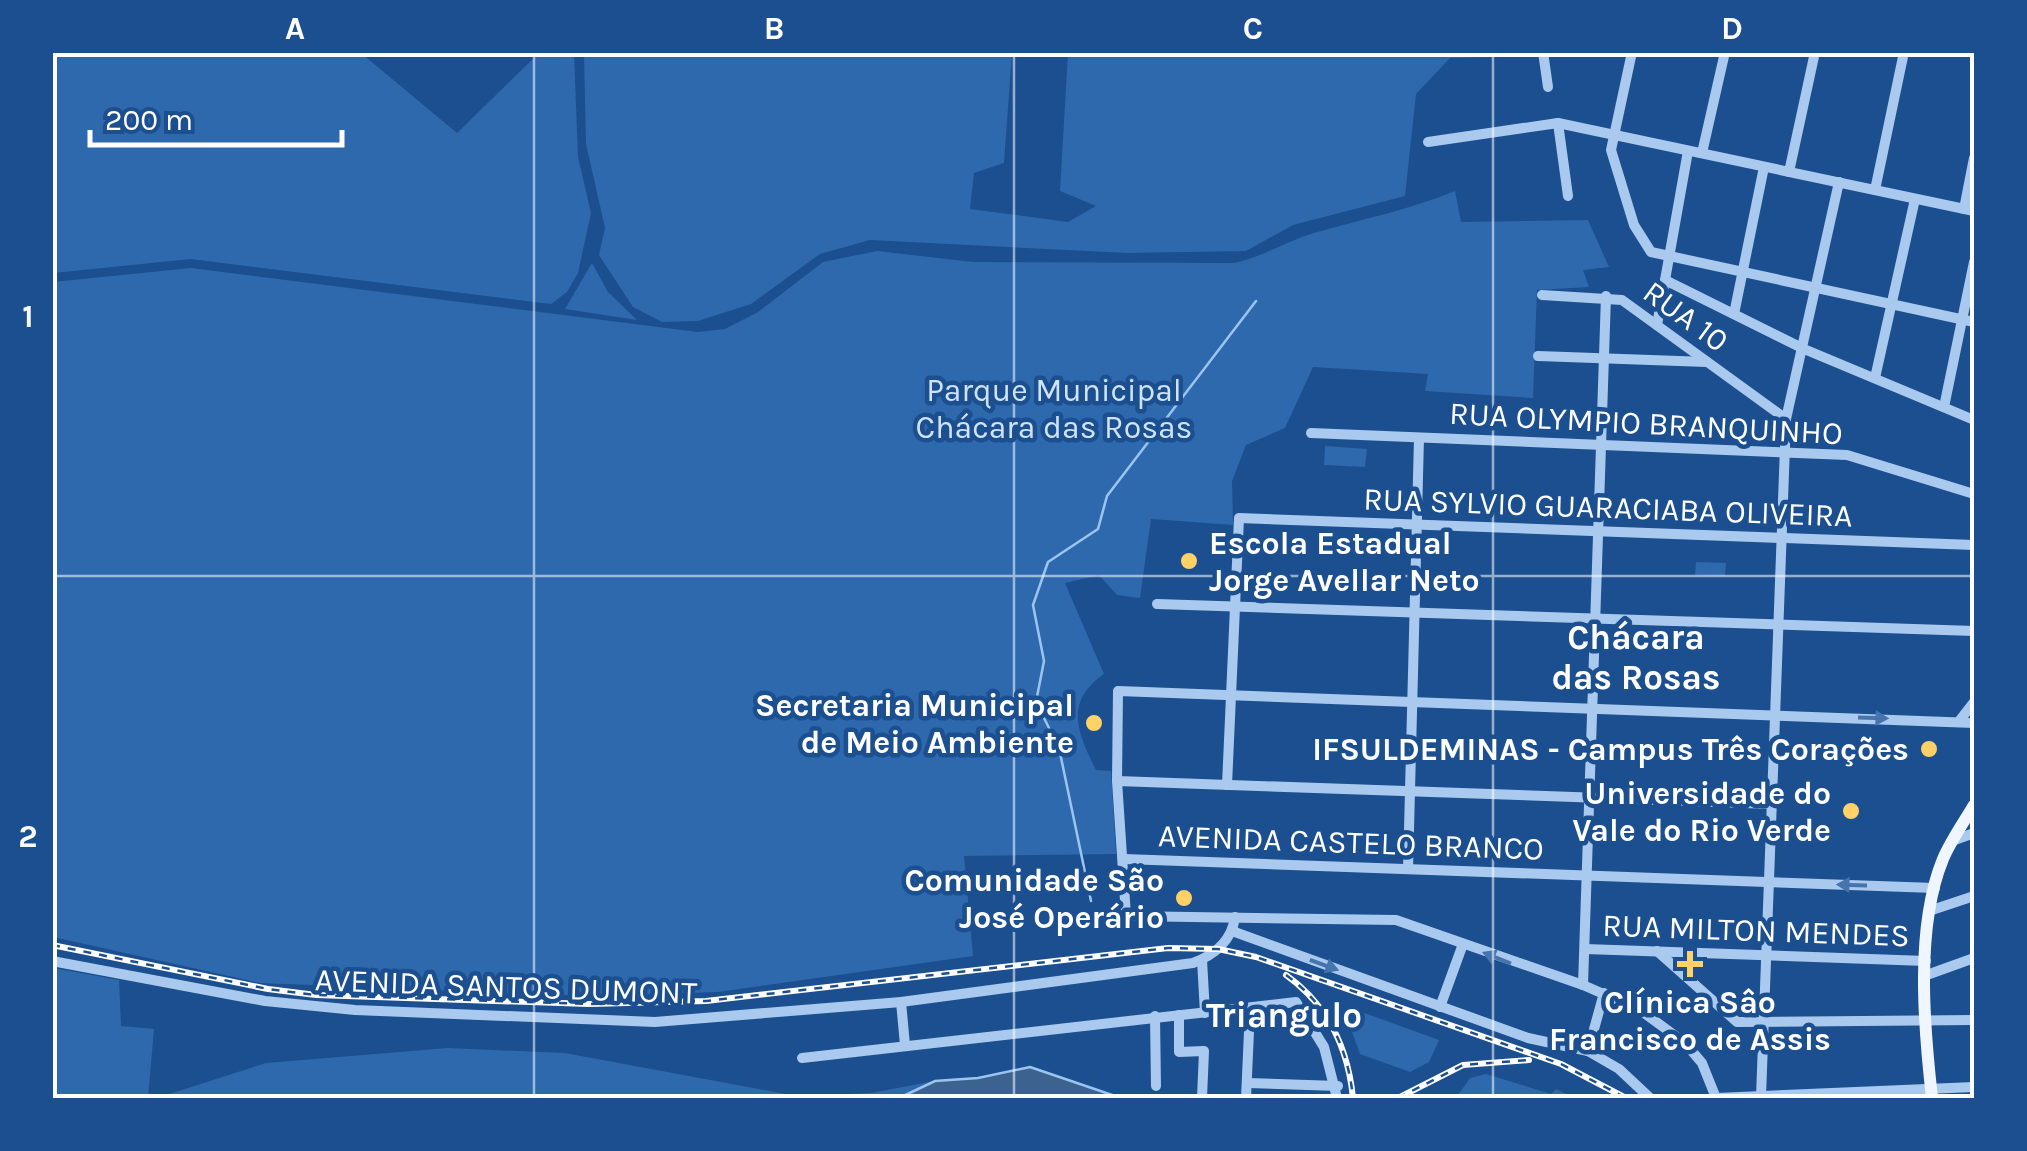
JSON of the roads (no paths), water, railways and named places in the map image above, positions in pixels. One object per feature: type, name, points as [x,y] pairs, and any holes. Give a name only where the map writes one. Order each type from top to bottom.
[{"type":"main road","points":[[1932,1095],[1924,976],[1935,888],[1952,841],[1974,805]]},
{"type":"street","points":[[1543,52],[1548,87]]},
{"type":"street","points":[[1632,52],[1611,150],[1634,225],[1652,252],[1969,320]]},
{"type":"street","points":[[1702,154],[1724,52]]},
{"type":"street","points":[[1790,172],[1815,52]]},
{"type":"street","points":[[1876,190],[1904,52]]},
{"type":"street","points":[[1558,123],[1568,196]]},
{"type":"street","points":[[1428,142],[1558,123],[1969,210],[1974,158]]},
{"type":"street","points":[[1656,325],[1688,150]]},
{"type":"street","points":[[1734,314],[1764,166]]},
{"type":"street","points":[[1761,1097],[1786,419],[1839,182]]},
{"type":"street","points":[[1875,378],[1915,198]]},
{"type":"street","points":[[1944,408],[1969,320],[1974,262]]},
{"type":"street","points":[[1665,280],[1804,349],[1974,420]]},
{"type":"street","name":"RUA 10","points":[[1542,296],[1606,296],[1622,300],[1786,419]]},
{"type":"street","points":[[1583,985],[1606,296]]},
{"type":"street","points":[[1538,356],[1708,362]]},
{"type":"street","name":"RUA OLYMPIO BRANQUINHO","points":[[1311,433],[1847,455],[1974,494]]},
{"type":"street","points":[[1408,869],[1418,438]]},
{"type":"street","name":"RUA SYLVIO GUARACIABA OLIVEIRA","points":[[1235,608],[1239,518],[1974,545]]},
{"type":"street","points":[[1157,604],[1974,632]]},
{"type":"street","points":[[1227,785],[1235,608]]},
{"type":"street","points":[[1974,722],[1118,691],[1117,781],[1126,916],[1396,920],[1583,985],[1640,1010],[1684,1042],[1702,1063],[1716,1098],[1932,1095],[1974,1087]]},
{"type":"street","points":[[1960,720],[1974,702]]},
{"type":"street","points":[[1117,781],[1772,804]]},
{"type":"street","points":[[1952,841],[1974,833]]},
{"type":"street","name":"AVENIDA CASTELO BRANCO","points":[[1124,859],[1935,888]]},
{"type":"street","points":[[1932,910],[1974,896]]},
{"type":"street","points":[[1205,1013],[1202,960],[1218,949],[1232,931],[1235,917]]},
{"type":"street","points":[[1232,931],[1528,1038],[1588,1050],[1619,1069],[1650,1098]]},
{"type":"street","points":[[1440,1007],[1462,944]]},
{"type":"street","name":"RUA MILTON MENDES","points":[[1584,949],[1926,961]]},
{"type":"street","points":[[1657,952],[1737,1022],[1974,1020]]},
{"type":"street","points":[[1677,969],[1678,952]]},
{"type":"street","points":[[1924,976],[1974,958]]},
{"type":"street","name":"AVENIDA SANTOS DUMONT","points":[[52,961],[265,1001],[355,1010],[655,1022],[901,1002],[1202,960]]},
{"type":"street","points":[[1588,1050],[1604,993]]},
{"type":"street","points":[[901,1002],[905,1045]]},
{"type":"street","points":[[802,1058],[1296,1002],[1324,1048],[1338,1092],[1247,1083]]},
{"type":"street","points":[[1246,1098],[1250,1009]]},
{"type":"street","points":[[1180,1014],[1179,1052],[1204,1051],[1202,1098]]},
{"type":"street","points":[[1156,1016],[1156,1086]]},
{"type":"waterway","points":[[1091,901],[1059,748],[1036,702],[1044,661],[1033,605],[1048,562],[1098,529],[1107,496],[1256,301]]},
{"type":"railway","points":[[52,945],[268,989],[316,995],[589,1004],[706,1001],[1168,948],[1218,949],[1256,957],[1561,1064],[1626,1098]]},
{"type":"railway","points":[[1286,975],[1313,1000],[1333,1029],[1346,1062],[1353,1098]]},
{"type":"railway","points":[[1398,1098],[1463,1065],[1529,1060]]},
{"type":"place","name":"Escola Estadual Jorge Avellar Neto","points":[[1189,561]]},
{"type":"place","name":"Secretaria Municipal de Meio Ambiente","points":[[1094,723]]},
{"type":"place","name":"IFSULDEMINAS - Campus Três Corações","points":[[1929,749]]},
{"type":"place","name":"Universidade do Vale do Rio Verde","points":[[1851,811]]},
{"type":"place","name":"Comunidade São José Operário","points":[[1184,898]]},
{"type":"place","name":"Clínica Sâo Francisco de Assis","points":[[1690,964]]},
{"type":"district","name":"Chácara das Rosas","points":[[1636,657]]},
{"type":"district","name":"Triangulo","points":[[1284,1015]]},
{"type":"park label","name":"Parque Municipal Chácara das Rosas","points":[[1054,408]]}]
